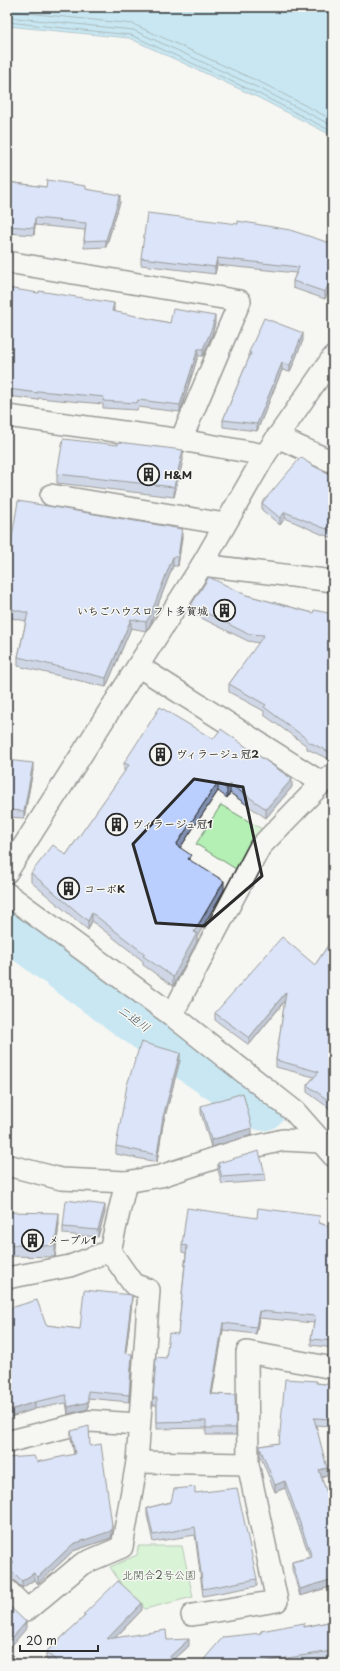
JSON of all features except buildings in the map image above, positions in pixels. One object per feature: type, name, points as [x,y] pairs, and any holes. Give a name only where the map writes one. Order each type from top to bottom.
[{"type":"street","points":[[7,262],[240,301],[181,440]]},
{"type":"street","points":[[7,872],[202,564],[277,437],[333,357]]},
{"type":"street","points":[[7,416],[181,440],[265,456]]},
{"type":"street","points":[[277,437],[333,462]]},
{"type":"street","points":[[51,495],[225,524]]},
{"type":"street","points":[[202,564],[333,581]]},
{"type":"street","points":[[138,666],[328,778],[260,847],[172,1015]]},
{"type":"street","points":[[7,894],[172,1015],[295,1112],[327,1148]]},
{"type":"street","points":[[7,1165],[61,1179],[126,1182],[162,1176],[237,1152],[284,1140],[327,1148]]},
{"type":"street","points":[[7,1590],[27,1610],[82,1564],[122,1548],[137,1462],[150,1290],[133,1284],[110,1251],[126,1182]]},
{"type":"street","points":[[7,1278],[70,1266],[110,1251]]},
{"type":"street","points":[[192,1615],[277,1601],[248,1464],[247,1352],[333,1368]]},
{"type":"street","points":[[7,1442],[90,1421],[139,1424]]},
{"type":"street","points":[[137,1462],[248,1464]]},
{"type":"highlighted area","points":[[194,779],[243,787],[262,876],[204,926],[156,923],[133,844]]},
{"type":"green space","points":[[221,805],[262,829],[236,869],[196,844]]},
{"type":"green space","name":"北関合2号公園","points":[[138,1546],[182,1546],[193,1597],[145,1609],[121,1584],[110,1567],[137,1555]]},
{"type":"water","points":[[7,7],[333,7],[333,136],[259,98],[129,38],[7,26]]},
{"type":"waterway","name":"二迫川","points":[[7,926],[165,1041],[263,1107]]},
{"type":"place","name":"H&M","points":[[149,475]]},
{"type":"place","name":"いちごハウスロフト多賀城","points":[[224,611]]},
{"type":"place","name":"ヴィラージュ冠2","points":[[160,754]]},
{"type":"place","name":"ヴィラージュ冠1","points":[[117,824]]},
{"type":"place","name":"コーポK","points":[[68,889]]},
{"type":"place","name":"メープル1","points":[[33,1240]]}]
